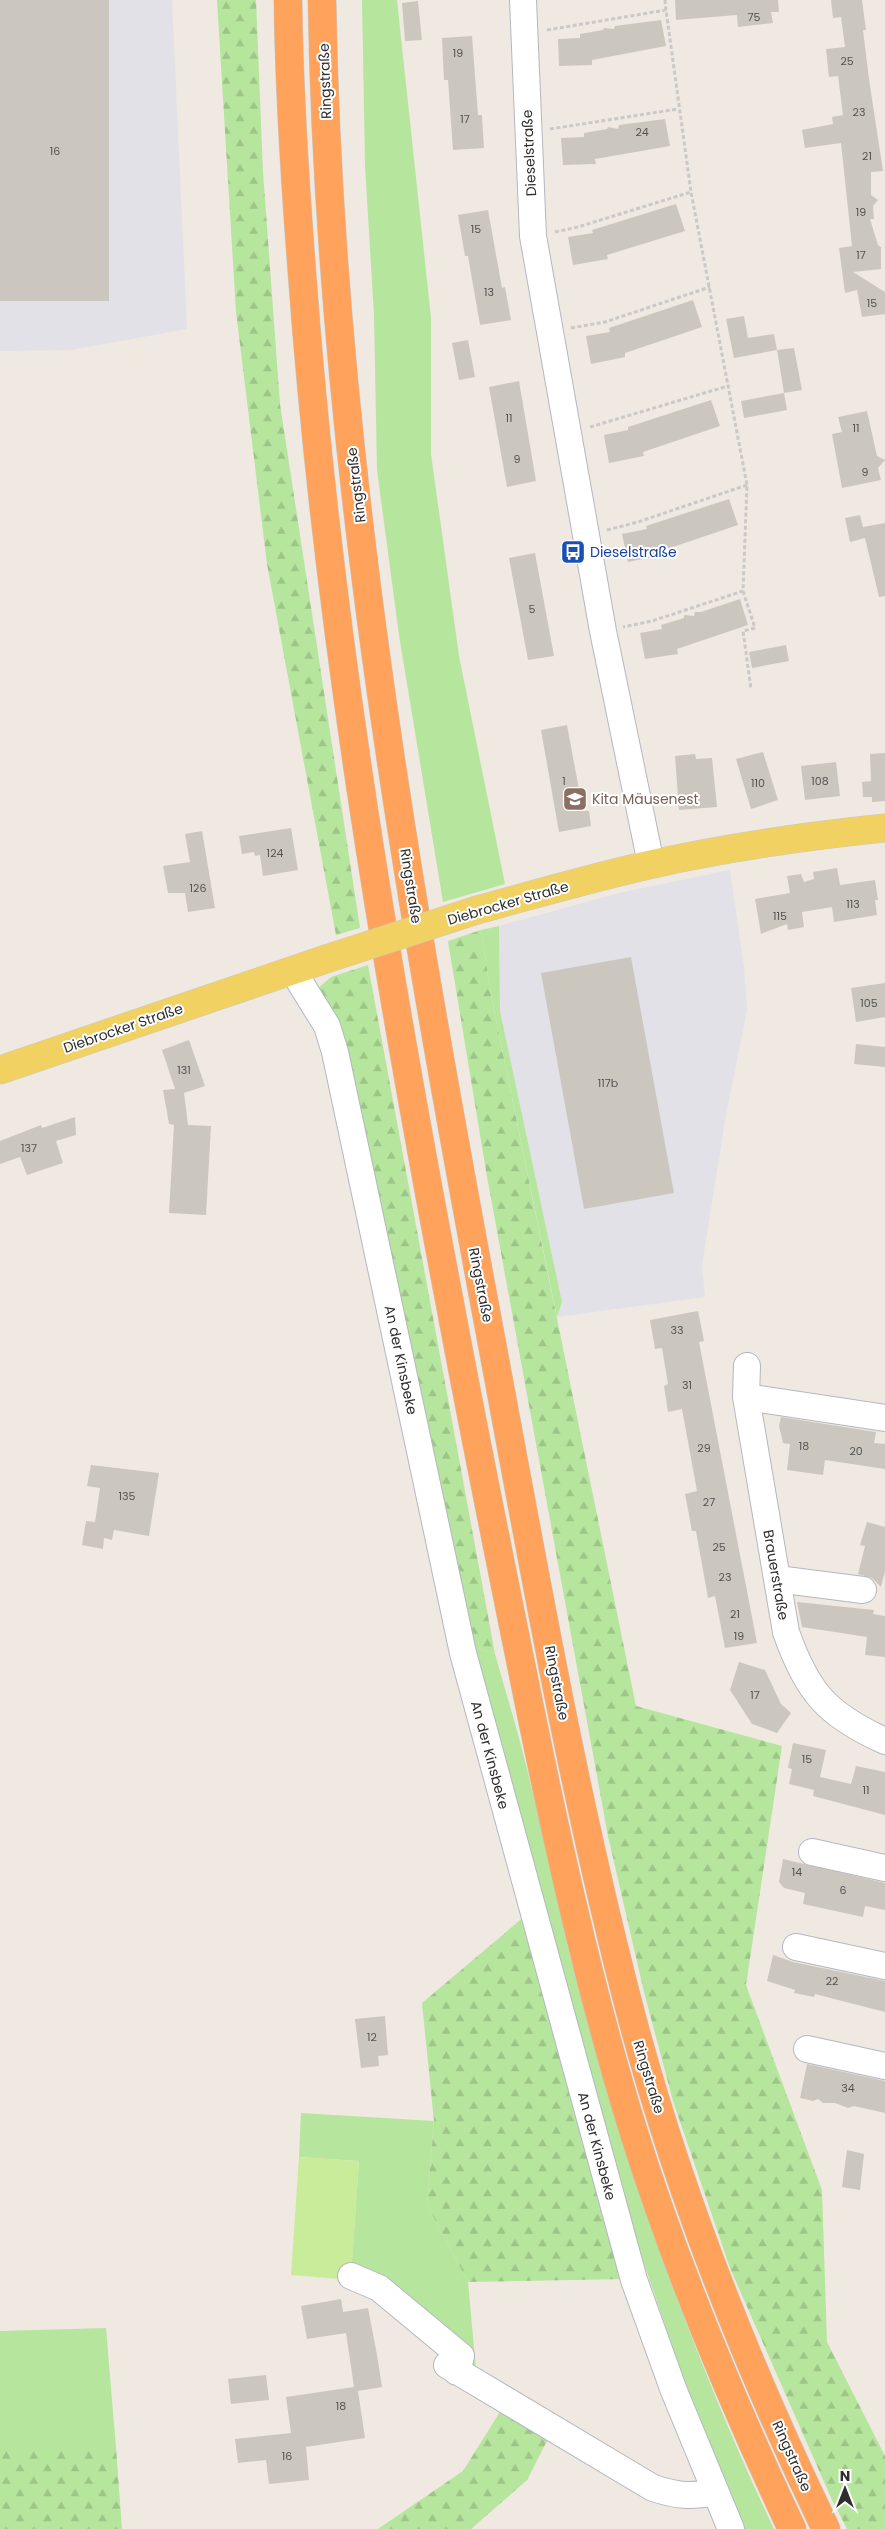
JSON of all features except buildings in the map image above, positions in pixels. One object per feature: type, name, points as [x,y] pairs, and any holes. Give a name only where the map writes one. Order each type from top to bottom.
[{"type":"highway","points":[[288,0],[294,172],[312,407],[340,642],[372,865],[402,1046],[477,1449],[546,1783],[578,1929],[604,2032],[634,2133],[691,2297],[761,2464],[792,2529]]},
{"type":"highway","name":"Ringstraße","points":[[322,0],[329,174],[346,402],[376,650],[437,1042],[574,1770],[633,2022],[664,2124],[720,2285],[789,2453],[826,2529]]},
{"type":"main road","name":"Diebrocker Straße","points":[[0,1070],[326,959],[477,910],[651,864],[789,838],[885,828]]},
{"type":"street","name":"Dieselstraße","points":[[523,0],[527,132],[533,236],[570,434],[603,631],[651,864]]},
{"type":"street","name":"An der Kinsbeke","points":[[293,971],[327,1026],[335,1052],[463,1653],[605,2180],[641,2298],[674,2391],[731,2529]]},
{"type":"street","name":"Brauerstraße","points":[[747,1366],[746,1397],[786,1632],[796,1659],[810,1686],[827,1707],[852,1726],[885,1741]]},
{"type":"street","points":[[746,1397],[885,1418]]},
{"type":"street","points":[[777,1579],[864,1590]]},
{"type":"street","points":[[812,1852],[885,1868]]},
{"type":"street","points":[[796,1947],[885,1966]]},
{"type":"street","points":[[807,2049],[885,2066]]},
{"type":"street","points":[[351,2276],[379,2288],[461,2356],[452,2368],[653,2488],[675,2495],[693,2497],[716,2492]]},
{"type":"path","points":[[666,0],[678,109],[691,192],[747,485],[742,591],[755,628],[743,632],[751,689]]},
{"type":"path","points":[[524,33],[666,10]]},
{"type":"path","points":[[527,132],[575,127],[678,109]]},
{"type":"path","points":[[533,236],[578,227],[691,192]]},
{"type":"path","points":[[550,332],[605,322],[710,287]]},
{"type":"path","points":[[570,434],[728,386]]},
{"type":"path","points":[[587,535],[638,522],[747,485]]},
{"type":"path","points":[[603,631],[652,621],[742,591]]},
{"type":"shaded area","points":[[0,0],[172,0],[187,329],[71,350],[0,351]]},
{"type":"shaded area","points":[[730,870],[744,967],[747,1010],[726,1115],[702,1265],[705,1297],[557,1317],[562,1302],[500,1011],[499,926],[623,892]]},
{"type":"green space","points":[[217,0],[256,0],[263,172],[280,404],[360,928],[336,935],[267,564],[236,312]]},
{"type":"green space","points":[[362,0],[397,0],[431,318],[431,454],[459,656],[505,884],[443,902],[399,635],[377,470],[374,315],[365,166]]},
{"type":"green space","points":[[499,926],[500,1011],[562,1302],[557,1317],[491,995],[481,930]]},
{"type":"green space","points":[[481,930],[491,995],[636,1706],[782,1746],[746,1985],[822,2190],[827,2342],[885,2456],[885,2529],[847,2529],[832,2500],[730,2268],[673,2101],[644,1992],[608,1836],[486,1171],[448,941]]},
{"type":"green space","points":[[368,965],[495,1654],[469,1645],[316,990],[331,977]]},
{"type":"green space","points":[[469,1645],[495,1654],[525,1761],[578,1986],[618,2124],[689,2330],[744,2463],[774,2529],[745,2529],[693,2406],[640,2252]]},
{"type":"green space","points":[[525,1916],[625,2279],[468,2282],[427,2205],[434,2121],[422,2003]]},
{"type":"green space","points":[[301,2113],[434,2121],[427,2205],[468,2282],[477,2380],[351,2273],[359,2161],[299,2157]]},
{"type":"green space","points":[[299,2157],[359,2161],[351,2280],[291,2275]]},
{"type":"green space","points":[[106,2328],[116,2448],[0,2448],[0,2331]]},
{"type":"green space","points":[[503,2407],[550,2435],[527,2480],[471,2529],[378,2529],[463,2471]]},
{"type":"green space","points":[[0,2448],[116,2448],[122,2529],[0,2529]]},
{"type":"place","name":"Dieselstraße","points":[[573,552]]},
{"type":"place","name":"Kita Mäusenest","points":[[575,799]]}]
